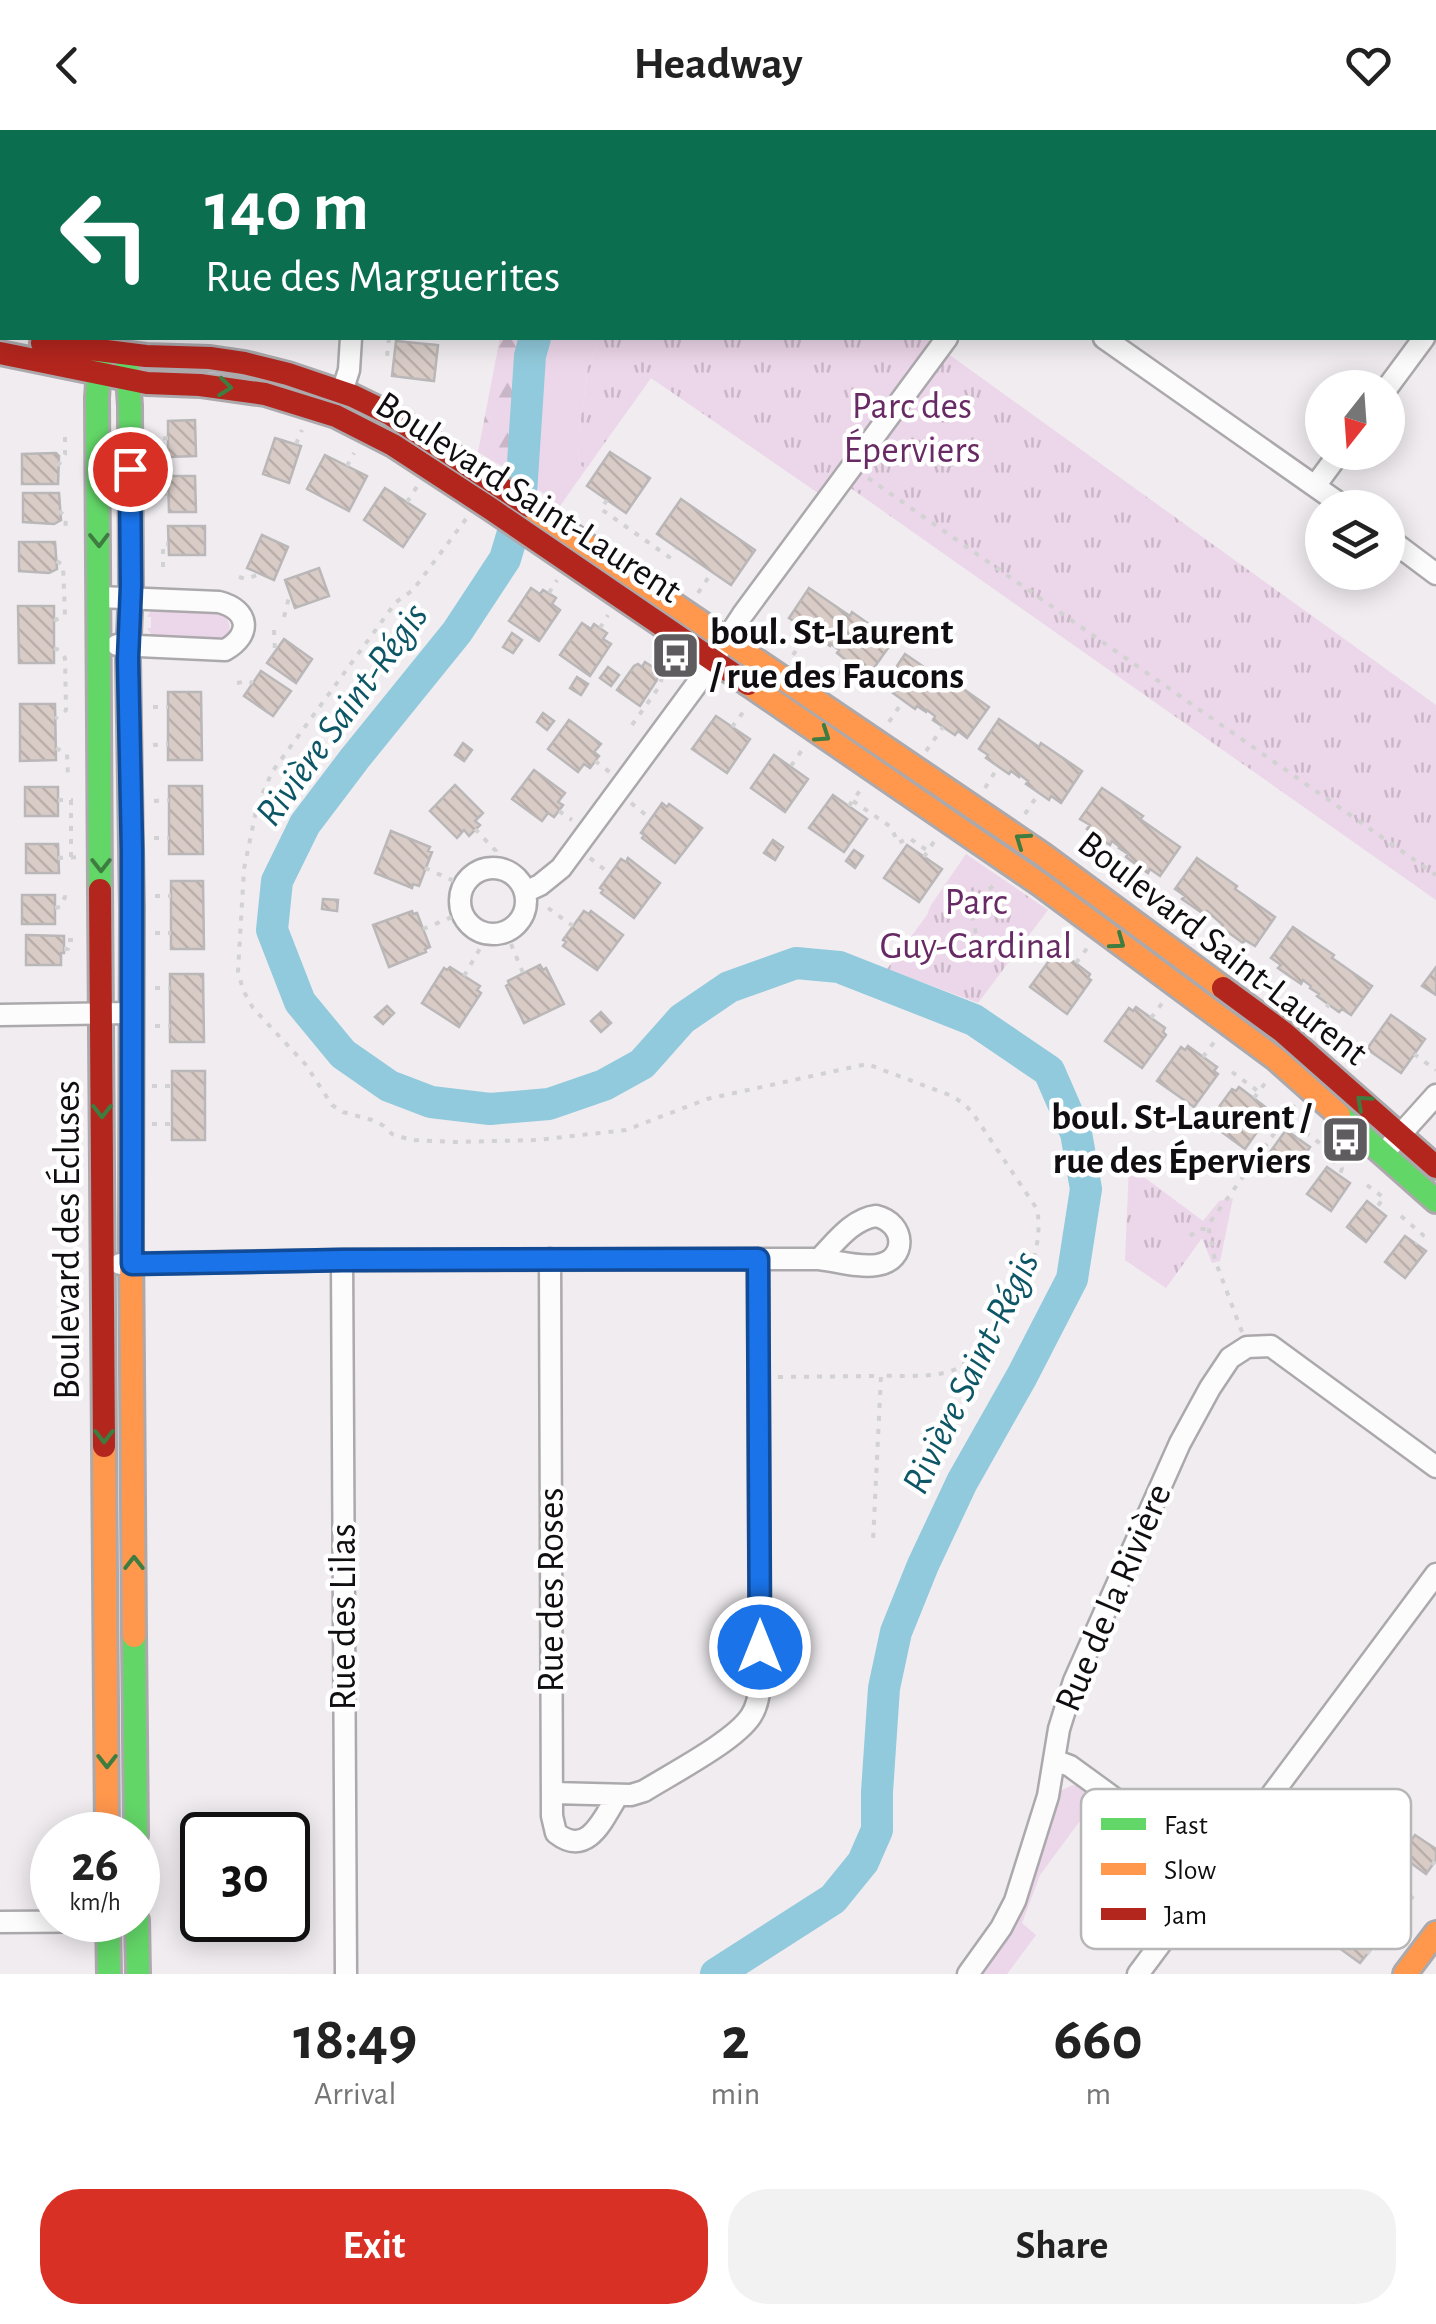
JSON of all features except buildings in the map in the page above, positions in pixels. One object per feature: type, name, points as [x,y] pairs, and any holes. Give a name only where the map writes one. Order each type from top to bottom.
[{"type":"street","name":"Boulevard Saint-Laurent","points":[[20,340],[100,354],[128,379],[248,390],[315,408],[376,435],[480,510],[535,539],[1076,911],[1276,1058],[1436,1202]]},
{"type":"street","points":[[342,392],[352,340]]},
{"type":"street","points":[[526,892],[561,868],[946,340]]},
{"type":"street","points":[[1107,340],[1321,490]]},
{"type":"street","points":[[1400,370],[1423,340]]},
{"type":"street","name":"Boulevard Saint-Laurent","points":[[0,353],[100,354],[125,346],[244,363],[342,392],[390,414],[496,482],[1057,865],[1282,1032],[1436,1167]]},
{"type":"street","name":"Boulevard des Écluses","points":[[125,346],[130,406],[128,646],[138,1020],[132,1264],[136,1812]]},
{"type":"street","name":"Boulevard des Écluses","points":[[100,354],[107,1812]]},
{"type":"street","points":[[1316,486],[1327,470]]},
{"type":"street","points":[[1405,551],[1436,574]]},
{"type":"street","points":[[100,597],[218,602],[240,612],[244,623],[237,639],[225,650],[100,644]]},
{"type":"street","points":[[0,1015],[101,1014],[138,1020]]},
{"type":"street","points":[[1382,1154],[1436,1094]]},
{"type":"street","name":"Rue des Roses","points":[[550,1259],[552,1816],[556,1833],[580,1842],[596,1829],[618,1795]]},
{"type":"street","points":[[553,1794],[631,1795],[644,1791],[735,1734],[756,1706],[760,1685],[758,1259]]},
{"type":"street","points":[[103,1264],[819,1259]]},
{"type":"street","name":"Rue des Lilas","points":[[342,1260],[346,1974]]},
{"type":"street","points":[[1245,1342],[1280,1351],[1436,1466]]},
{"type":"street","name":"Rue de la Rivière","points":[[968,1974],[1015,1902],[1048,1796],[1059,1729],[1074,1681],[1180,1443],[1222,1368],[1245,1342]]},
{"type":"street","points":[[1276,1789],[1436,1574]]},
{"type":"street","points":[[106,1631],[134,1631]]},
{"type":"street","points":[[1054,1760],[1070,1766],[1101,1789]]},
{"type":"street","points":[[0,1922],[30,1921]]},
{"type":"street","points":[[1405,1974],[1436,1933]]},
{"type":"street","points":[[108,1942],[108,1974]]},
{"type":"street","points":[[137,1942],[138,1974]]},
{"type":"street","points":[[1138,1974],[1157,1949]]},
{"type":"path","points":[[388,340],[387,356],[394,358]]},
{"type":"path","points":[[296,444],[305,420]]},
{"type":"path","points":[[58,466],[64,454],[65,436]]},
{"type":"path","points":[[168,438],[159,438],[160,493],[168,494]]},
{"type":"path","points":[[348,466],[360,442]]},
{"type":"path","points":[[868,478],[1436,875]]},
{"type":"path","points":[[406,502],[422,480]]},
{"type":"path","points":[[607,500],[601,509],[669,557],[676,548]]},
{"type":"path","points":[[480,510],[413,590],[396,602],[264,788],[244,868],[238,971],[243,990],[253,1008],[306,1065],[332,1105],[411,1140],[504,1142],[626,1130],[707,1100],[867,1064],[952,1096],[972,1112],[1037,1208],[1038,1241],[1014,1304],[955,1370],[881,1376],[758,1377]]},
{"type":"path","points":[[59,511],[66,517],[65,533]]},
{"type":"path","points":[[164,567],[163,544],[168,544]]},
{"type":"path","points":[[54,621],[65,614],[63,565],[55,560]]},
{"type":"path","points":[[694,600],[712,572]]},
{"type":"path","points":[[239,578],[260,574]]},
{"type":"path","points":[[548,593],[561,574]]},
{"type":"path","points":[[284,616],[290,593]]},
{"type":"path","points":[[600,628],[613,609]]},
{"type":"path","points":[[274,630],[275,652]]},
{"type":"path","points":[[788,664],[807,634]]},
{"type":"path","points":[[54,648],[65,658],[66,710],[56,719]]},
{"type":"path","points":[[632,724],[663,679],[662,664],[654,658],[650,665]]},
{"type":"path","points":[[826,690],[847,661]]},
{"type":"path","points":[[237,683],[252,683]]},
{"type":"path","points":[[884,729],[903,701]]},
{"type":"path","points":[[732,727],[749,702]]},
{"type":"path","points":[[145,707],[168,707]]},
{"type":"path","points":[[923,756],[943,726]]},
{"type":"path","points":[[790,766],[807,742]]},
{"type":"path","points":[[145,745],[168,744]]},
{"type":"path","points":[[56,748],[66,754],[68,776]]},
{"type":"path","points":[[595,761],[613,775]]},
{"type":"path","points":[[981,794],[998,767]]},
{"type":"path","points":[[866,782],[851,804],[891,826],[898,844],[909,838],[926,854],[940,832]]},
{"type":"path","points":[[1020,822],[1038,793]]},
{"type":"path","points":[[58,800],[84,799]]},
{"type":"path","points":[[71,800],[71,858]]},
{"type":"path","points":[[145,802],[169,800]]},
{"type":"path","points":[[628,800],[651,819]]},
{"type":"path","points":[[559,811],[578,825]]},
{"type":"path","points":[[475,830],[496,854]]},
{"type":"path","points":[[146,838],[169,838]]},
{"type":"path","points":[[1082,865],[1099,838]]},
{"type":"path","points":[[587,855],[610,874]]},
{"type":"path","points":[[58,858],[85,857]]},
{"type":"path","points":[[1120,893],[1138,865]]},
{"type":"path","points":[[426,868],[454,881]]},
{"type":"path","points":[[974,946],[978,940],[971,908],[1001,876]]},
{"type":"path","points":[[54,908],[60,907],[64,888]]},
{"type":"path","points":[[146,896],[170,896]]},
{"type":"path","points":[[548,908],[573,926]]},
{"type":"path","points":[[1176,935],[1194,908]]},
{"type":"path","points":[[423,929],[452,917]]},
{"type":"path","points":[[146,933],[171,933]]},
{"type":"path","points":[[1214,963],[1233,935]]},
{"type":"path","points":[[64,949],[68,949],[68,940],[84,940]]},
{"type":"path","points":[[1076,963],[1093,940]]},
{"type":"path","points":[[511,944],[523,973]]},
{"type":"path","points":[[464,976],[482,945]]},
{"type":"path","points":[[1270,1005],[1290,977]]},
{"type":"path","points":[[146,988],[170,988]]},
{"type":"path","points":[[1151,1018],[1168,996]]},
{"type":"path","points":[[1307,1033],[1329,1004]]},
{"type":"path","points":[[138,1020],[170,1026]]},
{"type":"path","points":[[1203,1057],[1220,1034]]},
{"type":"path","points":[[1414,1054],[1436,1070]]},
{"type":"path","points":[[1232,1072],[1259,1092]]},
{"type":"path","points":[[1254,1098],[1272,1074]]},
{"type":"path","points":[[147,1086],[172,1086]]},
{"type":"path","points":[[1245,1342],[1208,1229],[1301,1098]]},
{"type":"path","points":[[147,1124],[172,1124]]},
{"type":"path","points":[[1298,1138],[1302,1130],[1325,1147],[1342,1168],[1340,1176]]},
{"type":"path","points":[[1367,1185],[1384,1198],[1376,1208]]},
{"type":"path","points":[[1401,1216],[1423,1235],[1416,1244]]},
{"type":"path","points":[[1190,1236],[1199,1229],[1208,1229]]},
{"type":"path","points":[[873,1541],[881,1376]]},
{"type":"path","points":[[1411,1899],[1418,1890]]},
{"type":"path","points":[[1367,1954],[1371,1949]]},
{"type":"green space","points":[[500,340],[520,340],[508,470],[478,452]]},
{"type":"green space","points":[[551,340],[599,340],[588,367],[581,418],[578,463],[586,469],[560,506],[535,487],[543,376]]},
{"type":"green space","name":"Parc des Éperviers","points":[[599,340],[929,340],[1436,705],[1436,900],[832,475],[818,493],[651,378],[586,469],[578,463],[588,367]]},
{"type":"green space","points":[[156,609],[221,614],[228,620],[229,631],[220,641],[157,636],[147,628],[151,628],[151,617],[147,617]]},
{"type":"green space","name":"Parc Guy-Cardinal","points":[[966,854],[1048,910],[978,1003],[887,969]]},
{"type":"green space","points":[[1129,1166],[1203,1221],[1219,1201],[1233,1198],[1220,1261],[1212,1263],[1202,1238],[1166,1288],[1125,1260]]},
{"type":"green space","points":[[1073,1785],[1083,1789],[1081,1819],[1040,1875],[1022,1923],[1036,1935],[1007,1974],[981,1974],[1021,1913],[1062,1790]]},
{"type":"waterway","name":"Rivière Saint-Régis","points":[[534,340],[530,356],[520,509],[505,559],[457,632],[305,824],[277,881],[272,930],[300,1002],[343,1054],[389,1086],[431,1102],[490,1109],[549,1104],[604,1085],[642,1064],[682,1019],[729,987],[796,963],[839,967],[974,1020],[1049,1071],[1076,1133],[1086,1189],[1072,1279],[962,1482],[896,1632],[884,1688],[877,1830],[863,1862],[833,1899],[716,1974]]},
{"type":"traffic: fast","points":[[100,354],[100,890]]},
{"type":"traffic: fast","points":[[127,362],[132,908]]},
{"type":"traffic: fast","points":[[1339,1115],[1436,1201]]},
{"type":"traffic: fast","points":[[134,1636],[136,1812]]},
{"type":"traffic: fast","points":[[108,1942],[109,1974]]},
{"type":"traffic: fast","points":[[137,1942],[138,1974]]},
{"type":"traffic: slow","points":[[529,506],[1042,854],[1223,988]]},
{"type":"traffic: slow","points":[[748,684],[1041,885],[1276,1059],[1339,1115]]},
{"type":"traffic: slow","points":[[132,908],[134,1636]]},
{"type":"traffic: slow","points":[[104,1446],[107,1812]]},
{"type":"traffic: slow","points":[[1405,1974],[1436,1933]]},
{"type":"traffic: jam","points":[[42,343],[146,356],[210,358],[288,374],[353,396],[390,414],[529,506]]},
{"type":"traffic: jam","points":[[0,353],[147,383],[265,394],[336,416],[393,445],[748,684]]},
{"type":"traffic: jam","points":[[100,890],[104,1446]]},
{"type":"traffic: jam","points":[[1223,988],[1283,1032],[1436,1167]]},
{"type":"place","name":"boul. St-Laurent / rue des Faucons","points":[[675,655]]},
{"type":"place","name":"boul. St-Laurent / rue des Éperviers","points":[[1346,1140]]},
{"type":"route","points":[[130,469],[132,1264],[758,1259],[760,1647]]}]
